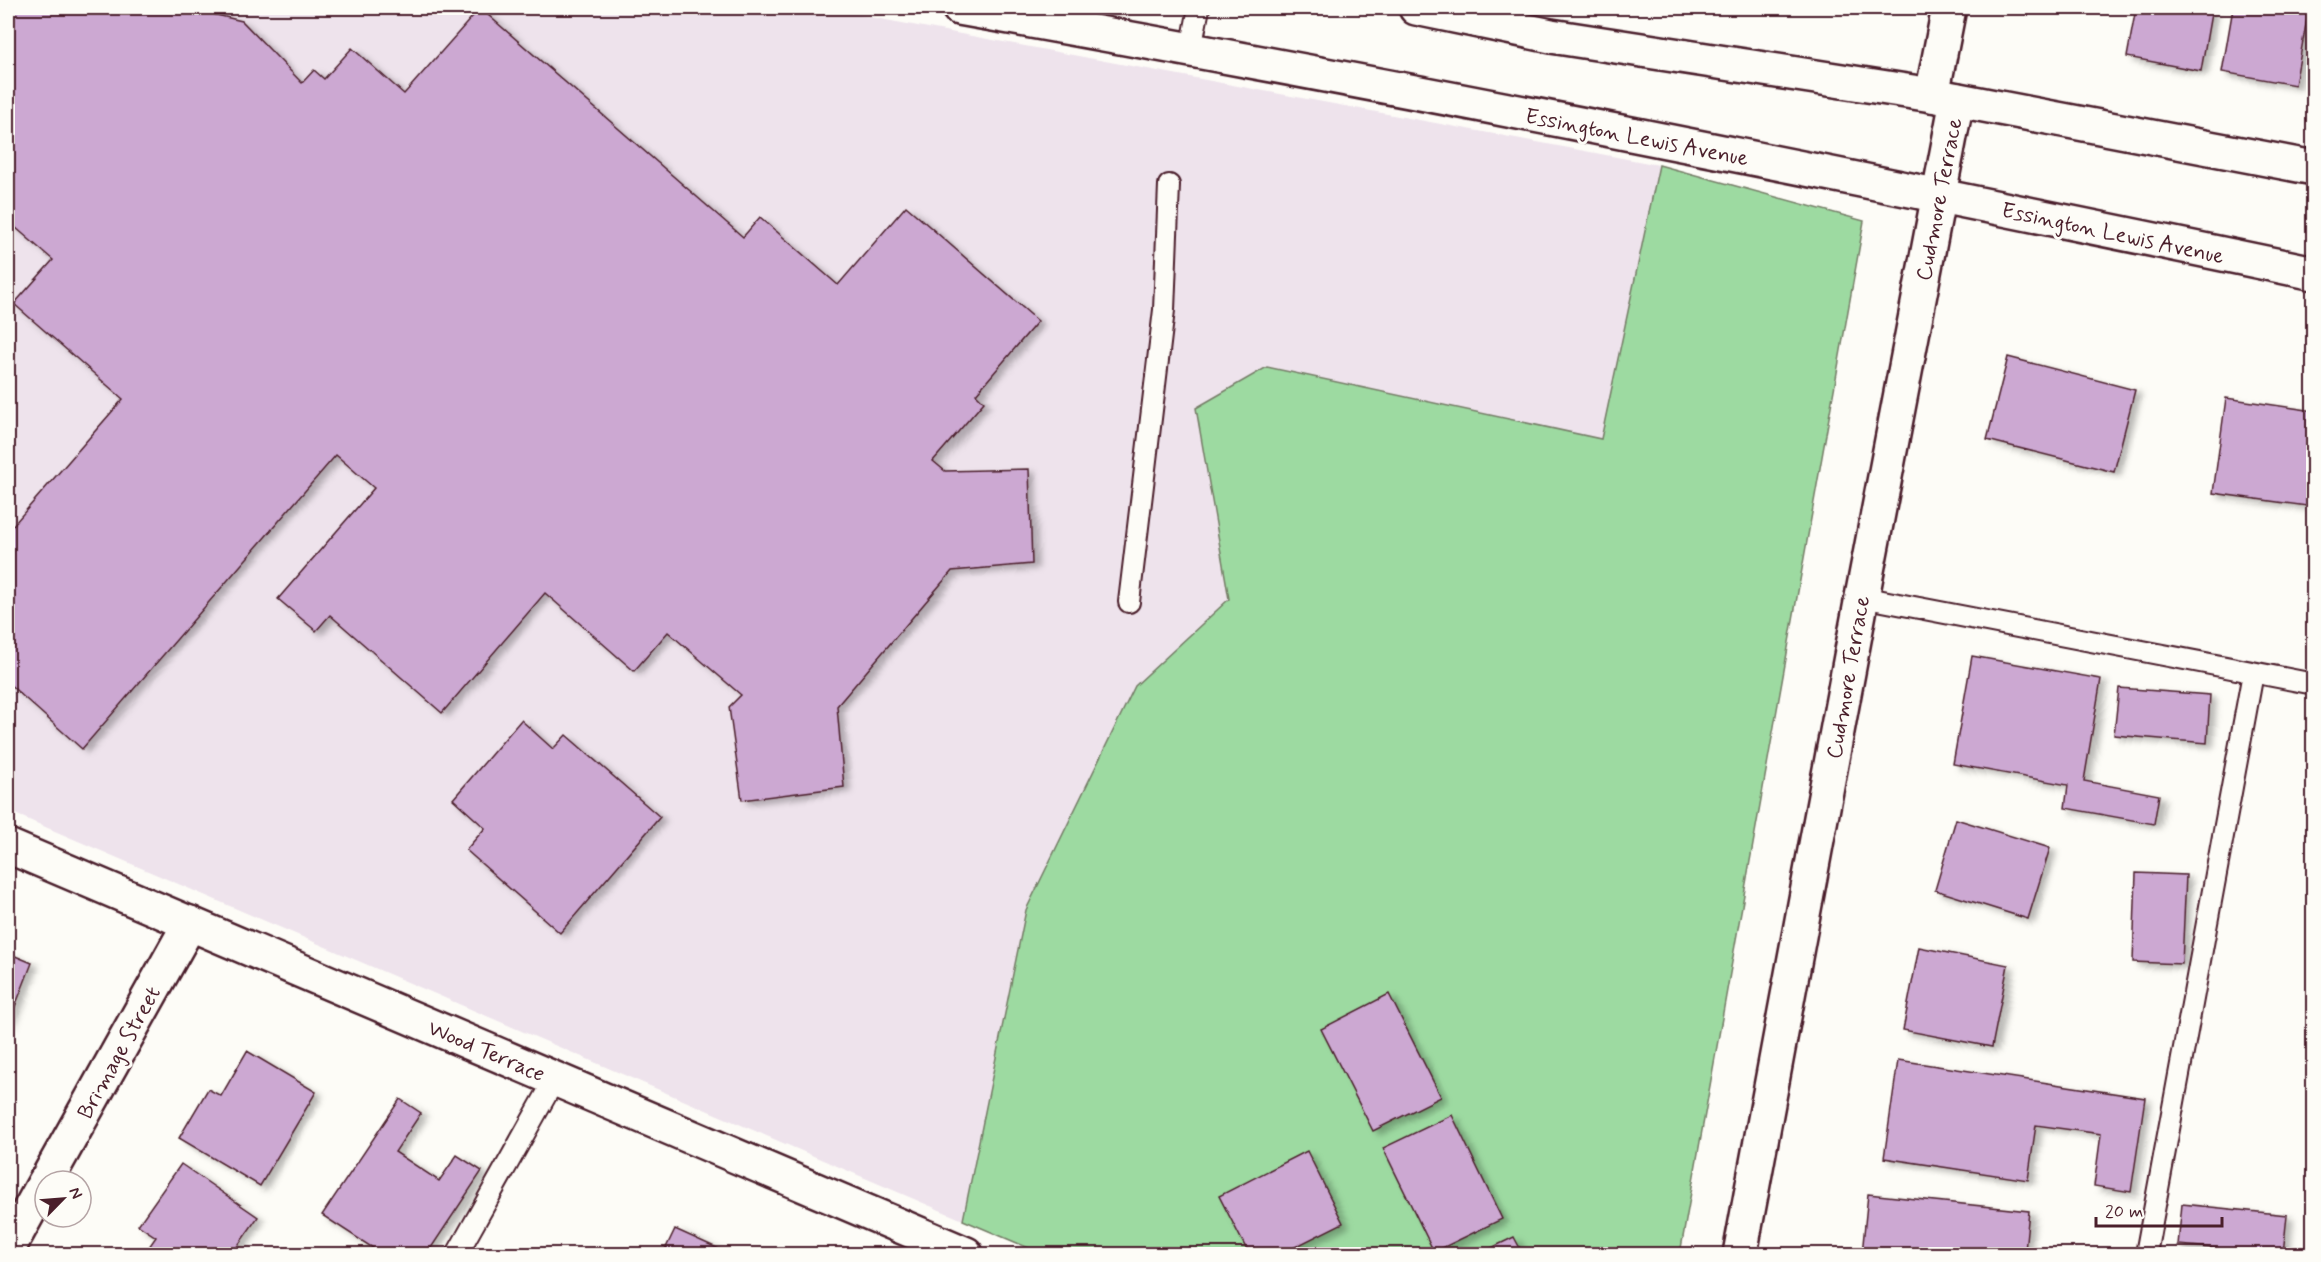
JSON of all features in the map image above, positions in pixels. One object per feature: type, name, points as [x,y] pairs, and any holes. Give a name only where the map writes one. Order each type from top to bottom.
[{"type":"street","name":"Essington Lewis Avenue","points":[[959,8],[1191,49],[1938,195],[2313,273]]},
{"type":"street","points":[[1416,8],[1551,36],[1945,97],[2313,168]]},
{"type":"street","name":"Cudmore Terrace","points":[[1740,1254],[1938,195],[1949,8]]},
{"type":"street","name":"Wood Terrace","points":[[8,846],[555,1079],[920,1246],[966,1254]]},
{"type":"street","name":"Brimage Street","points":[[52,1169],[190,923]]},
{"type":"street","name":"Brimage Street","points":[[8,1250],[33,1204]]},
{"type":"lane","points":[[1191,49],[1199,8]]},
{"type":"lane","points":[[1129,602],[1164,309],[1169,185]]},
{"type":"lane","points":[[1862,597],[2313,684]]},
{"type":"lane","points":[[2146,1254],[2253,673]]},
{"type":"lane","points":[[457,1254],[555,1079]]},
{"type":"shaded area","points":[[8,8],[822,8],[1659,165],[1601,439],[1267,367],[1196,408],[1229,599],[1135,686],[1026,910],[963,1220],[8,811]]},
{"type":"green space","points":[[1659,165],[1864,221],[1680,1254],[1043,1254],[963,1220],[1026,910],[1135,686],[1229,599],[1196,408],[1267,367],[1601,439]]},
{"type":"building","points":[[8,8],[187,8],[242,21],[302,83],[314,70],[324,79],[352,48],[404,94],[480,8],[743,237],[760,217],[838,285],[906,206],[1038,321],[976,394],[984,402],[933,461],[945,471],[1029,469],[1032,564],[952,571],[837,706],[844,787],[742,800],[729,707],[741,695],[668,632],[634,671],[545,593],[442,713],[330,615],[316,631],[278,599],[374,488],[336,455],[82,749],[8,683],[8,531],[123,399],[14,304],[53,260],[8,221]]},
{"type":"building","points":[[2136,8],[2212,8],[2201,71],[2127,57]]},
{"type":"building","points":[[2233,8],[2309,8],[2295,85],[2222,72]]},
{"type":"building","points":[[2008,357],[2135,390],[2114,472],[1987,440]]},
{"type":"building","points":[[2226,398],[2314,411],[2314,507],[2213,493]]},
{"type":"building","points":[[1972,656],[2101,679],[2084,781],[2159,795],[2154,824],[2065,808],[2068,785],[1953,764]]},
{"type":"building","points":[[2119,688],[2210,695],[2207,743],[2114,735]]},
{"type":"building","points":[[521,720],[553,749],[566,735],[660,817],[560,933],[466,850],[485,828],[453,799]]},
{"type":"building","points":[[1956,819],[2050,848],[2028,919],[1935,890]]},
{"type":"building","points":[[2136,873],[2186,875],[2182,964],[2133,962]]},
{"type":"building","points":[[1919,947],[2008,965],[1992,1047],[1903,1030]]},
{"type":"building","points":[[8,953],[32,963],[9,1022],[8,1021]]},
{"type":"building","points":[[1389,994],[1441,1097],[1373,1131],[1321,1029]]},
{"type":"building","points":[[247,1051],[316,1092],[260,1186],[179,1138],[208,1089],[221,1096]]},
{"type":"building","points":[[1898,1060],[2145,1098],[2131,1192],[2094,1186],[2101,1134],[2036,1125],[2028,1180],[1884,1158]]},
{"type":"building","points":[[400,1099],[421,1113],[395,1152],[439,1181],[457,1155],[482,1171],[427,1254],[382,1254],[322,1215]]},
{"type":"building","points":[[1452,1115],[1502,1219],[1434,1252],[1383,1148]]},
{"type":"building","points":[[1307,1151],[1343,1223],[1281,1254],[1249,1254],[1219,1196]]},
{"type":"building","points":[[181,1164],[258,1217],[232,1254],[144,1254],[156,1237],[138,1225]]},
{"type":"building","points":[[1868,1194],[2029,1211],[2025,1251],[2051,1254],[1862,1254]]},
{"type":"building","points":[[2182,1204],[2287,1215],[2283,1254],[2178,1245]]},
{"type":"building","points":[[675,1229],[728,1253],[663,1254]]},
{"type":"building","points":[[1514,1237],[1523,1254],[1479,1254]]}]
